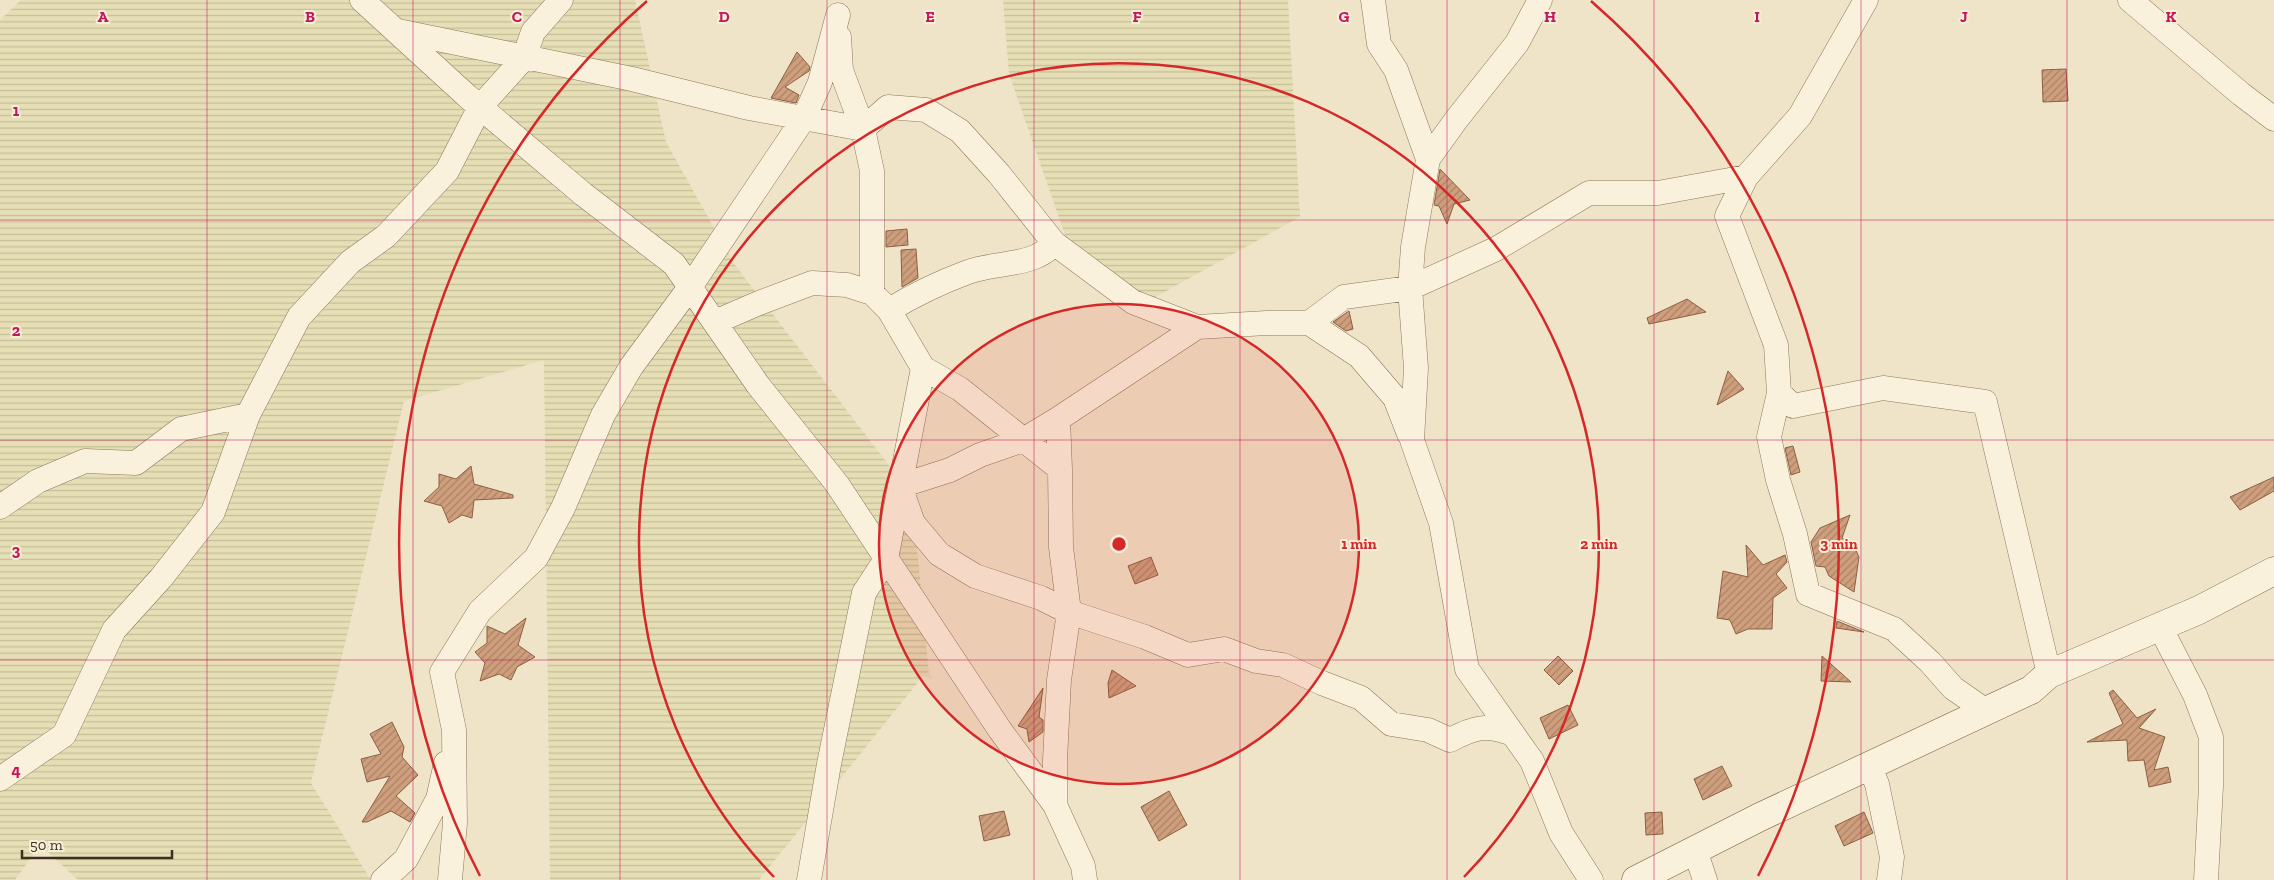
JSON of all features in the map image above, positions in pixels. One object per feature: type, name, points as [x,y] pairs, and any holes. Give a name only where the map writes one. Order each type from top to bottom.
[{"type":"main road","points":[[1636,880],[1869,766],[2031,690],[2049,674],[2160,628],[2274,571]]},
{"type":"street","points":[[362,0],[480,107],[583,194],[674,264],[758,386],[837,484],[994,722],[1055,805],[1083,866],[1085,880]]},
{"type":"street","points":[[0,779],[64,735],[114,630],[161,578],[213,512],[248,415],[299,317],[350,262],[386,236],[447,171],[480,107],[524,58],[533,32],[561,0]]},
{"type":"street","points":[[1373,0],[1379,44],[1396,70],[1428,159]]},
{"type":"street","points":[[1412,440],[1416,368],[1410,288],[1413,247],[1428,159],[1456,120],[1517,43],[1540,0]]},
{"type":"street","points":[[1866,0],[1800,116],[1746,177],[1727,216],[1776,345],[1779,393],[1769,437],[1778,480],[1795,534],[1808,594],[1894,629],[1930,662],[1953,688],[1986,711]]},
{"type":"street","points":[[2130,0],[2241,94],[2274,119]]},
{"type":"street","points":[[450,880],[456,823],[454,730],[442,672],[480,611],[536,558],[563,508],[603,415],[631,368],[690,286],[804,118],[820,82],[838,7]]},
{"type":"street","points":[[838,7],[841,70],[863,129],[872,172],[872,293]]},
{"type":"street","points":[[398,31],[632,79],[749,108],[863,129]]},
{"type":"street","points":[[863,129],[888,107],[926,110],[960,131],[999,174],[1054,243],[1133,302],[1198,327],[1267,323],[1309,323],[1359,356],[1395,398],[1441,523],[1467,669],[1532,761],[1561,833],[1590,880]]},
{"type":"street","points":[[1309,323],[1344,297],[1410,288],[1496,249],[1589,193],[1658,193],[1746,177]]},
{"type":"street","points":[[889,310],[932,287],[970,271],[1022,262],[1050,248],[1054,243]]},
{"type":"street","points":[[715,322],[758,303],[812,283],[847,286],[872,293],[889,310],[923,368],[960,389],[1060,469]]},
{"type":"street","points":[[900,486],[950,470],[980,455],[1023,440],[1198,327]]},
{"type":"street","points":[[810,880],[829,764],[864,593],[886,559],[923,368]]},
{"type":"street","points":[[1779,393],[1793,406],[1883,388],[1985,402],[2049,674]]},
{"type":"street","points":[[0,507],[38,481],[85,461],[136,463],[181,429],[248,415]]},
{"type":"street","points":[[1055,805],[1059,680],[1069,612],[1061,547],[1058,419]]},
{"type":"street","points":[[900,486],[913,523],[939,554],[975,576],[1041,598],[1069,612],[1145,637],[1188,655],[1224,649],[1256,661],[1283,664],[1322,683],[1361,698],[1391,724],[1428,730],[1450,740],[1473,728],[1498,729],[1513,734]]},
{"type":"street","points":[[2160,628],[2195,695],[2211,737],[2211,786],[2206,880]]},
{"type":"street","points":[[383,880],[406,859],[438,799],[454,730]]},
{"type":"street","points":[[1869,766],[1877,784],[1892,857],[1889,880]]},
{"type":"street","points":[[1695,850],[1706,880]]},
{"type":"shaded area","points":[[21,0],[635,0],[666,142],[735,265],[912,495],[929,674],[933,678],[923,676],[759,880],[550,880],[544,360],[404,401],[311,783],[371,880],[78,880],[40,845],[15,880],[0,880],[0,20]]},
{"type":"shaded area","points":[[1003,0],[1288,0],[1300,217],[1150,300],[1079,275],[1009,74]]},
{"type":"building","points":[[797,52],[810,67],[809,71],[785,87],[799,95],[796,103],[771,98]]},
{"type":"building","points":[[2066,69],[2068,101],[2043,102],[2042,70]]},
{"type":"building","points":[[1440,169],[1470,200],[1454,204],[1447,224],[1439,206],[1434,205]]},
{"type":"building","points":[[907,229],[908,245],[886,247],[886,231]]},
{"type":"building","points":[[916,249],[918,278],[902,287],[901,250]]},
{"type":"building","points":[[1687,299],[1706,312],[1649,324],[1647,318]]},
{"type":"building","points":[[1349,311],[1353,329],[1346,331],[1333,322]]},
{"type":"building","points":[[1728,371],[1744,389],[1717,405]]},
{"type":"building","points":[[1793,446],[1800,472],[1791,475],[1785,448]]},
{"type":"building","points":[[471,466],[474,484],[513,495],[513,498],[474,500],[472,518],[462,515],[449,523],[442,506],[424,501],[439,487],[439,474],[456,479]]},
{"type":"building","points":[[2274,477],[2274,491],[2240,510],[2230,497]]},
{"type":"building","points":[[1850,515],[1842,538],[1854,546],[1859,557],[1854,592],[1829,576],[1825,567],[1816,566],[1811,542],[1820,528]]},
{"type":"building","points":[[1746,545],[1763,565],[1785,555],[1787,562],[1776,574],[1787,588],[1773,598],[1772,629],[1748,629],[1736,634],[1730,620],[1717,618],[1723,571],[1748,577]]},
{"type":"building","points":[[1151,557],[1158,575],[1135,584],[1128,566]]},
{"type":"building","points":[[526,618],[518,645],[535,657],[517,667],[511,680],[499,674],[480,681],[485,663],[475,652],[487,643],[487,626],[505,634]]},
{"type":"building","points":[[1837,621],[1864,632],[1836,628]]},
{"type":"building","points":[[1558,656],[1573,671],[1559,685],[1544,670]]},
{"type":"building","points":[[1822,656],[1851,682],[1821,681]]},
{"type":"building","points":[[1112,670],[1136,686],[1109,698],[1108,683]]},
{"type":"building","points":[[1043,688],[1039,717],[1043,720],[1043,732],[1029,742],[1027,729],[1018,726]]},
{"type":"building","points":[[2113,690],[2137,718],[2156,709],[2139,728],[2165,737],[2154,770],[2168,767],[2171,782],[2149,787],[2144,760],[2128,761],[2127,740],[2087,742],[2123,724],[2109,693]]},
{"type":"building","points":[[1568,705],[1578,725],[1549,739],[1540,718]]},
{"type":"building","points":[[392,722],[404,747],[402,757],[418,775],[396,796],[415,813],[410,822],[391,811],[367,822],[362,822],[390,776],[367,782],[361,759],[381,754],[370,734]]},
{"type":"building","points":[[1722,766],[1732,786],[1703,800],[1694,779]]},
{"type":"building","points":[[1169,791],[1187,825],[1159,841],[1141,807]]},
{"type":"building","points":[[1004,811],[1010,835],[984,841],[979,816]]},
{"type":"building","points":[[1662,812],[1663,834],[1646,835],[1645,813]]},
{"type":"building","points":[[1864,812],[1873,833],[1844,846],[1835,826]]}]
